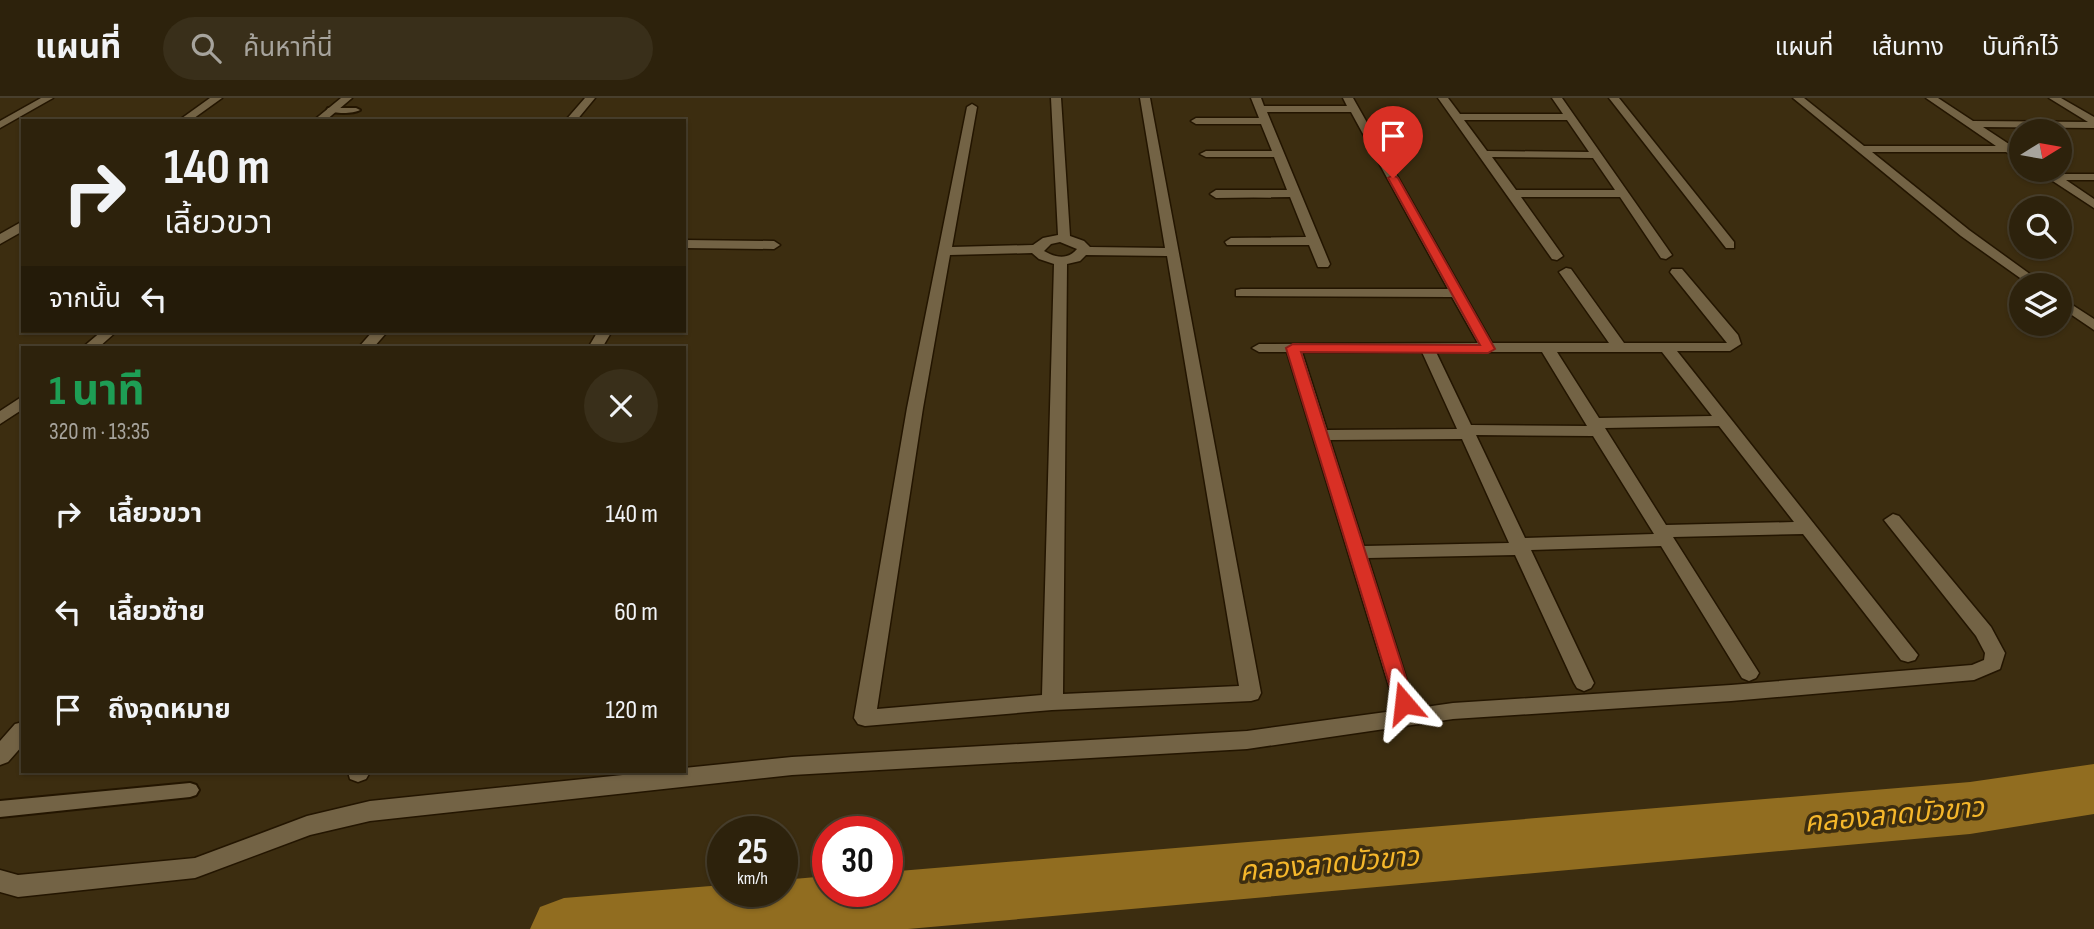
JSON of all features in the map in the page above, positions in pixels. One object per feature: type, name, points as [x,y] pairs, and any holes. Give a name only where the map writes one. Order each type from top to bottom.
[{"type":"street","points":[[0,125],[48,98]]},
{"type":"street","points":[[186,119],[217,98]]},
{"type":"street","points":[[320,119],[347,98]]},
{"type":"street","points":[[572,119],[590,98]]},
{"type":"street","points":[[1056,98],[1063,239]]},
{"type":"street","points":[[972,107],[915,408],[865,718],[1052,702],[1251,693],[1145,98]]},
{"type":"street","points":[[1443,98],[1557,256]]},
{"type":"street","points":[[1557,98],[1666,255]]},
{"type":"street","points":[[1614,98],[1730,245]]},
{"type":"street","points":[[1798,98],[1965,233],[2021,273]]},
{"type":"street","points":[[1931,98],[2008,149]]},
{"type":"street","points":[[2054,98],[2094,123]]},
{"type":"street","points":[[1324,264],[1259,104],[1351,104],[1488,349]]},
{"type":"street","points":[[1456,117],[1572,117]]},
{"type":"street","points":[[1196,121],[1266,121]]},
{"type":"street","points":[[1970,124],[2094,123]]},
{"type":"street","points":[[1862,149],[2008,149]]},
{"type":"street","points":[[1206,154],[1279,154]]},
{"type":"street","points":[[1483,154],[1598,155]]},
{"type":"street","points":[[2072,175],[2094,177]]},
{"type":"street","points":[[2061,182],[2094,204]]},
{"type":"street","points":[[1216,194],[1294,193]]},
{"type":"street","points":[[1512,194],[1624,193]]},
{"type":"street","points":[[0,241],[21,226]]},
{"type":"street","points":[[946,251],[1037,249],[1043,242],[1063,239],[1077,242],[1084,251]]},
{"type":"street","points":[[0,241],[21,243]]},
{"type":"street","points":[[1231,242],[1313,241]]},
{"type":"street","points":[[686,244],[774,245]]},
{"type":"street","points":[[1037,249],[1046,259],[1061,261],[1076,258],[1084,251],[1172,252]]},
{"type":"street","points":[[1052,702],[1061,261]]},
{"type":"street","points":[[1566,272],[1620,348]]},
{"type":"street","points":[[1259,348],[1730,347],[1734,344],[1733,338],[1677,272]]},
{"type":"street","points":[[1241,293],[1457,293]]},
{"type":"street","points":[[2072,310],[2094,326]]},
{"type":"street","points":[[91,346],[108,333]]},
{"type":"street","points":[[367,346],[379,333]]},
{"type":"street","points":[[1666,347],[1908,655]]},
{"type":"street","points":[[1293,348],[1404,703]]},
{"type":"street","points":[[1427,348],[1584,684]]},
{"type":"street","points":[[1547,348],[1749,673]]},
{"type":"street","points":[[0,419],[21,403]]},
{"type":"street","points":[[1320,436],[1723,421]]},
{"type":"street","points":[[0,881],[18,886],[195,868],[222,860],[307,825],[370,811],[792,766],[1247,740],[1453,711],[1731,693],[1974,673],[1993,664],[1995,653],[1984,632],[1893,520]]},
{"type":"street","points":[[1357,552],[1521,546],[1808,528]]},
{"type":"street","points":[[0,756],[21,732]]},
{"type":"lane","points":[[331,110],[356,110]]},
{"type":"lane","points":[[0,809],[190,790]]},
{"type":"waterway","name":"คลองลาดบัวขาว","points":[[564,929],[1970,808],[2094,789]]},
{"type":"route","points":[[1393,178],[1488,349],[1293,348],[1404,703]]}]
